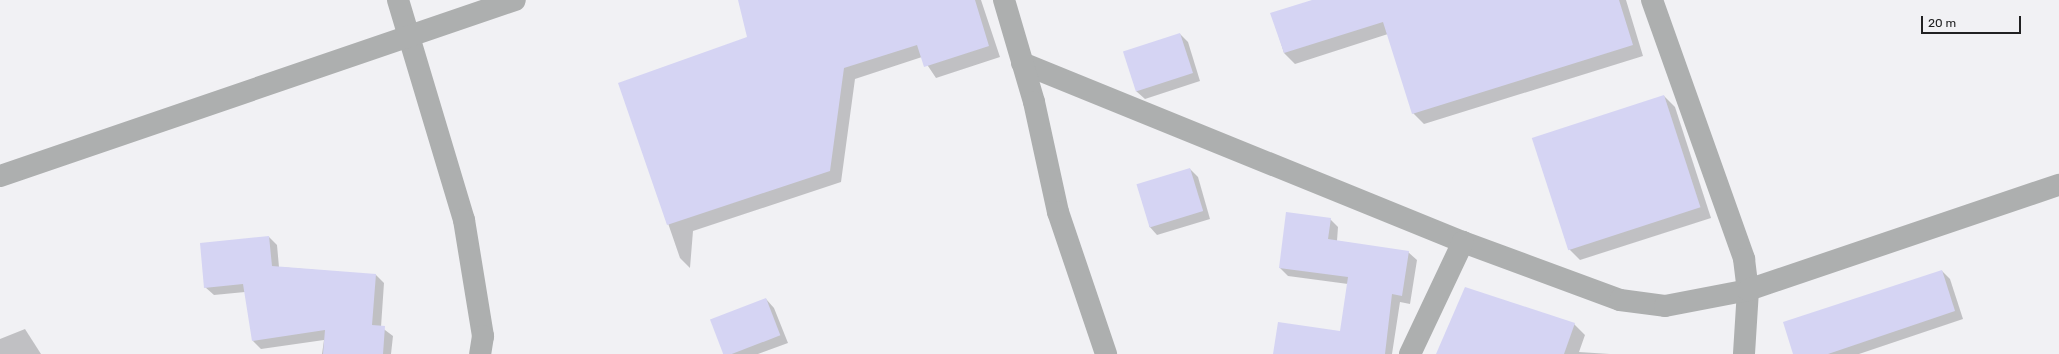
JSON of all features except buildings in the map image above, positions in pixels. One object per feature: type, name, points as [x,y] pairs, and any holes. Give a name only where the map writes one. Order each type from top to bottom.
[{"type":"street","points":[[398,0],[410,35],[464,220],[482,336],[480,354]]},
{"type":"street","points":[[0,176],[515,0]]},
{"type":"street","points":[[1004,0],[1022,63],[1058,212],[1106,354]]},
{"type":"street","points":[[1652,0],[1744,260],[1748,290],[1744,354]]},
{"type":"street","points":[[1022,63],[1463,242],[1620,300],[1665,306],[1748,290],[2059,185]]},
{"type":"street","points":[[1410,354],[1463,242]]}]
